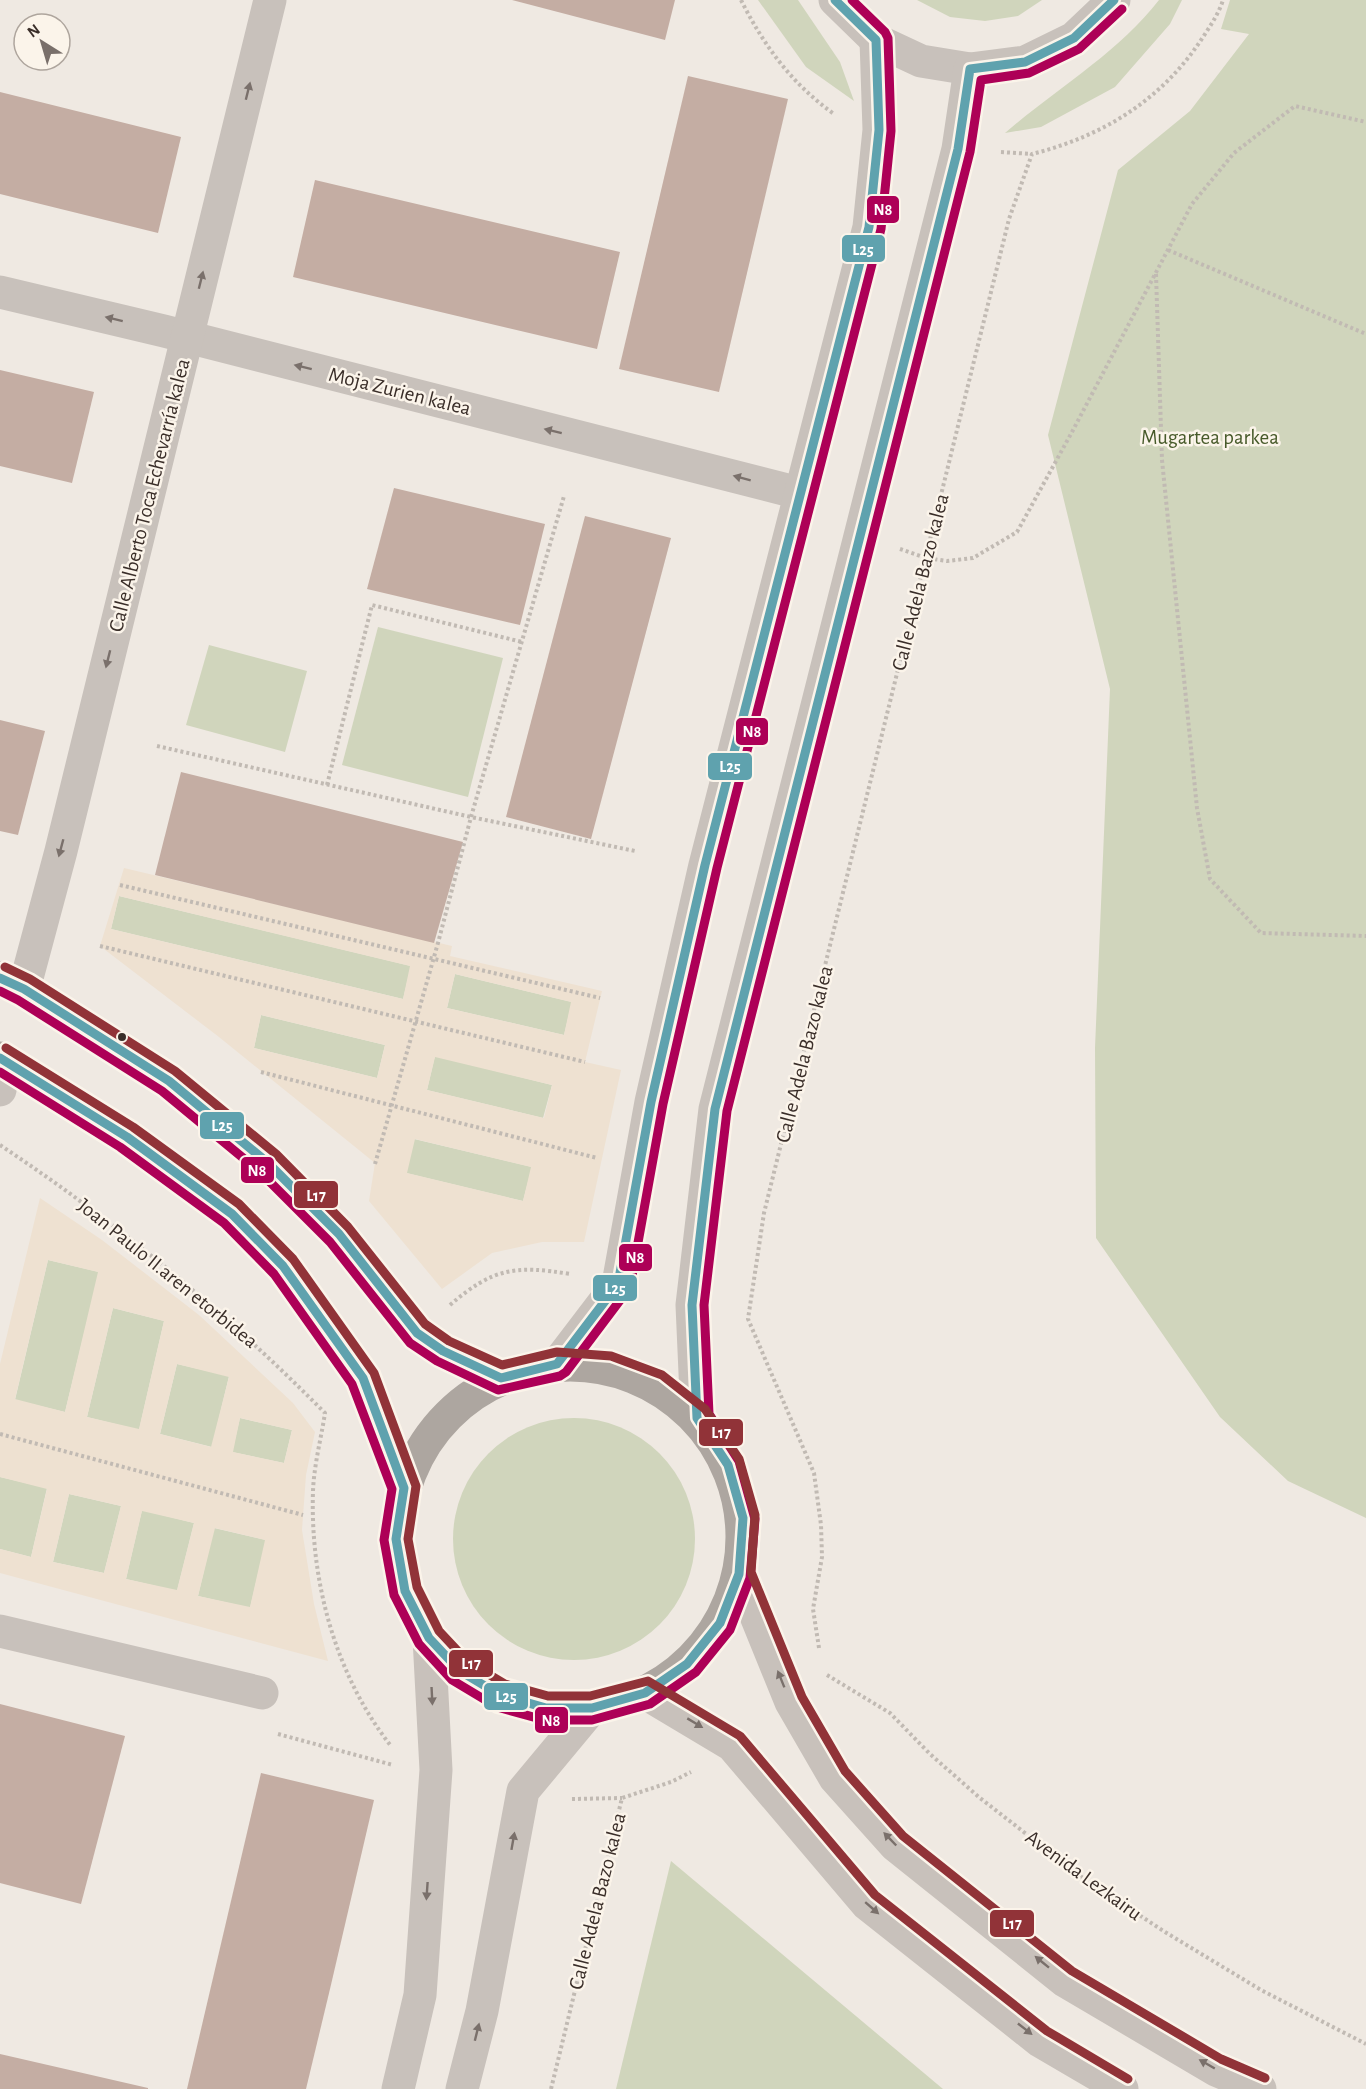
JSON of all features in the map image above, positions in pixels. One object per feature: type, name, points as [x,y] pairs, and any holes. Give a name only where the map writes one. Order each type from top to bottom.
[{"type":"main road","points":[[12,984],[169,1081],[268,1163],[339,1234],[417,1333],[443,1351],[501,1378]]},
{"type":"main road","points":[[2,1070],[127,1137],[232,1214],[283,1266],[363,1378],[404,1488]]},
{"type":"main road","points":[[556,1364],[608,1368],[657,1386],[697,1418],[728,1465],[742,1518],[739,1574],[720,1623],[687,1664],[645,1693],[592,1708],[546,1708],[500,1695],[460,1671],[429,1638],[405,1591],[396,1539],[404,1488],[424,1442],[458,1404],[501,1378],[556,1364]]},
{"type":"street","name":"Calle Alberto Toca Echevarría kalea","points":[[12,984],[61,851],[270,0]]},
{"type":"street","points":[[835,0],[876,39],[921,61],[970,69],[1025,62],[1074,38],[1114,0]]},
{"type":"street","points":[[556,1364],[618,1284],[659,1068],[705,865],[868,226],[879,130],[876,39]]},
{"type":"street","points":[[697,1418],[692,1305],[715,1109],[958,149],[970,69]]},
{"type":"street","name":"Moja Zurien kalea","points":[[0,292],[189,337],[799,493]]},
{"type":"street","points":[[739,1574],[790,1702],[835,1778],[895,1845],[1065,1981],[1216,2070],[1260,2089]]},
{"type":"street","points":[[0,1631],[262,1693]]},
{"type":"street","points":[[398,2089],[420,1995],[436,1770],[429,1638]]},
{"type":"street","points":[[645,1693],[732,1745],[867,1904],[1040,2041],[1122,2089]]},
{"type":"street","points":[[462,2089],[482,2011],[523,1791],[592,1708]]},
{"type":"path","name":"Calle Adela Bazo kalea","points":[[821,1655],[813,1609],[822,1557],[821,1525],[814,1473],[748,1319],[764,1213],[1009,219],[1032,154],[1086,138],[1141,105],[1166,84],[1190,57],[1211,25],[1223,0]]},
{"type":"path","points":[[926,558],[947,561],[972,558],[1017,532],[1192,204],[1234,153],[1295,106],[1366,122]]},
{"type":"path","points":[[1168,250],[1366,334]]},
{"type":"path","points":[[1156,273],[1162,459],[1197,808],[1210,879],[1261,933],[1366,936]]},
{"type":"path","points":[[375,1164],[434,958],[471,817],[564,495]]},
{"type":"path","points":[[327,785],[372,605],[522,642]]},
{"type":"path","points":[[157,746],[471,817],[635,851]]},
{"type":"path","points":[[120,885],[600,998]]},
{"type":"path","points":[[100,946],[585,1062]]},
{"type":"path","points":[[261,1072],[601,1159]]},
{"type":"path","name":"Joan Paulo II.aren etorbidea","points":[[0,1145],[111,1222],[163,1263],[272,1359],[325,1413]]},
{"type":"path","points":[[417,1333],[478,1282],[508,1270],[538,1269],[618,1284]]},
{"type":"path","points":[[363,1378],[325,1413],[313,1490],[316,1565],[328,1617],[344,1665],[377,1728],[408,1769],[436,1770]]},
{"type":"path","points":[[0,1434],[303,1515]]},
{"type":"path","name":"Avenida Lezkairu","points":[[790,1702],[826,1674],[890,1713],[930,1754],[980,1798],[1083,1878],[1165,1932],[1261,1990],[1366,2043]]},
{"type":"path","name":"Calle Adela Bazo kalea","points":[[551,2089],[622,1798],[671,1782],[705,1764],[732,1745]]},
{"type":"path","points":[[523,1791],[549,1797],[583,1800],[622,1798]]},
{"type":"green space","points":[[758,0],[798,0],[840,62],[854,101],[806,67]]},
{"type":"green space","points":[[917,0],[1042,0],[1018,16],[985,21],[950,17]]},
{"type":"green space","points":[[1159,0],[1182,0],[1170,24],[1115,87],[1041,127],[1005,133],[1106,54],[1143,19]]},
{"type":"green space","name":"Mugartea parkea","points":[[1230,0],[1366,0],[1366,1518],[1288,1481],[1220,1417],[1096,1238],[1095,1048],[1110,689],[1048,435],[1118,170],[1190,111],[1249,34],[1221,29]]},
{"type":"green space","points":[[378,627],[503,658],[468,797],[342,765]]},
{"type":"green space","points":[[209,645],[307,671],[285,752],[186,725]]},
{"type":"green space","points":[[119,896],[411,966],[403,999],[111,929]]},
{"type":"green space","points":[[455,974],[572,1002],[564,1035],[447,1008]]},
{"type":"green space","points":[[261,1015],[385,1045],[377,1078],[254,1048]]},
{"type":"green space","points":[[435,1056],[552,1085],[543,1118],[427,1090]]},
{"type":"green space","points":[[414,1139],[532,1167],[523,1201],[406,1173]]},
{"type":"green space","points":[[48,1260],[99,1272],[65,1412],[15,1400]]},
{"type":"green space","points":[[113,1308],[164,1321],[139,1430],[87,1417]]},
{"type":"green space","points":[[177,1364],[229,1376],[212,1447],[160,1434]]},
{"type":"green space","points":[[240,1418],[292,1430],[284,1463],[232,1452]]},
{"type":"green space","points":[[562,1418],[586,1418],[609,1423],[631,1432],[660,1453],[675,1472],[686,1493],[693,1515],[695,1539],[693,1563],[686,1585],[675,1606],[660,1625],[631,1646],[609,1655],[586,1660],[562,1660],[539,1655],[517,1646],[497,1633],[480,1616],[467,1596],[458,1574],[453,1551],[453,1527],[458,1504],[467,1482],[480,1462],[497,1445],[517,1432],[539,1423]]},
{"type":"green space","points":[[0,1477],[47,1488],[31,1557],[0,1549]]},
{"type":"green space","points":[[69,1494],[121,1506],[104,1573],[53,1562]]},
{"type":"green space","points":[[142,1510],[194,1523],[177,1591],[126,1579]]},
{"type":"green space","points":[[214,1528],[266,1540],[250,1608],[198,1596]]},
{"type":"green space","points":[[671,1861],[943,2089],[616,2089]]},
{"type":"shaded area","points":[[124,868],[452,946],[450,956],[602,991],[585,1062],[621,1070],[584,1242],[542,1242],[492,1253],[442,1289],[369,1201],[375,1163],[219,1037],[100,946]],"holes":[[[119,896],[410,966],[403,999],[111,929]],[[455,974],[571,1002],[564,1035],[447,1008]],[[261,1015],[385,1045],[377,1078],[254,1048]],[[435,1057],[552,1085],[544,1118],[427,1090]],[[415,1139],[531,1167],[523,1201],[407,1173]]]},
{"type":"shaded area","points":[[40,1198],[102,1240],[199,1315],[293,1403],[315,1432],[306,1475],[302,1530],[314,1604],[328,1661],[0,1573],[0,1549],[31,1557],[47,1489],[0,1477],[0,1364]],"holes":[[[48,1260],[98,1272],[65,1412],[15,1399]],[[113,1308],[164,1321],[139,1429],[87,1417]],[[177,1364],[229,1377],[211,1447],[160,1434]],[[240,1418],[292,1430],[284,1463],[233,1452]],[[69,1494],[121,1506],[104,1573],[53,1562]],[[142,1511],[194,1523],[177,1590],[126,1579]],[[215,1528],[265,1540],[250,1607],[198,1596]]]},
{"type":"building","points":[[512,0],[675,0],[665,40]]},
{"type":"building","points":[[688,76],[788,99],[719,392],[619,369]]},
{"type":"building","points":[[0,92],[181,137],[158,233],[0,194]]},
{"type":"building","points":[[315,180],[620,252],[597,349],[293,277]]},
{"type":"building","points":[[0,370],[94,392],[72,483],[0,466]]},
{"type":"building","points":[[394,488],[545,524],[520,625],[367,589]]},
{"type":"building","points":[[585,516],[671,538],[591,839],[506,817]]},
{"type":"building","points":[[0,720],[45,731],[18,835],[0,831]]},
{"type":"building","points":[[181,772],[463,842],[434,943],[155,875]]},
{"type":"building","points":[[0,1704],[125,1736],[81,1904],[0,1883]]},
{"type":"building","points":[[261,1773],[374,1800],[330,1989],[306,2089],[187,2089]]},
{"type":"building","points":[[0,2054],[148,2088],[148,2089],[0,2089]]},
{"type":"transit line","name":"L25","points":[[0,978],[24,989],[169,1081],[268,1163],[339,1234],[417,1333],[443,1351],[501,1378],[557,1364],[618,1284],[651,1102],[705,865],[869,227],[879,130],[876,40],[835,0]]},
{"type":"transit line","name":"N8","points":[[0,991],[162,1091],[260,1172],[330,1242],[410,1343],[437,1361],[498,1390],[560,1376],[566,1372],[630,1287],[663,1104],[717,868],[881,229],[891,131],[888,38],[885,32],[852,0]]},
{"type":"transit line","name":"L25","points":[[0,1058],[127,1137],[232,1214],[283,1266],[363,1378],[404,1488],[396,1539],[405,1591],[429,1638],[460,1671],[500,1695],[546,1708],[592,1708],[645,1693],[687,1664],[720,1623],[739,1574],[743,1518],[728,1465],[697,1418],[692,1305],[715,1109],[958,149],[970,69],[1025,62],[1074,38],[1114,0]]},
{"type":"transit line","name":"N8","points":[[0,1072],[120,1147],[224,1223],[274,1274],[352,1384],[392,1489],[384,1540],[394,1595],[419,1644],[452,1680],[497,1707],[544,1720],[592,1720],[650,1704],[696,1672],[730,1630],[750,1578],[755,1519],[739,1461],[709,1414],[704,1305],[727,1111],[970,152],[981,80],[1029,73],[1079,49],[1122,9]]},
{"type":"transit line","name":"L17","points":[[5,967],[30,979],[175,1071],[276,1154],[348,1227],[425,1324],[449,1341],[502,1365],[557,1352],[611,1356],[662,1375],[705,1409],[739,1459],[755,1515],[751,1572],[802,1697],[845,1771],[903,1836],[1072,1971],[1221,2059],[1265,2078]]},
{"type":"transit line","name":"L17","points":[[6,1048],[133,1127],[239,1204],[293,1259],[374,1373],[416,1486],[408,1539],[417,1587],[439,1631],[468,1662],[505,1684],[548,1696],[590,1696],[648,1681],[740,1736],[875,1895],[1047,2031],[1128,2079]]}]
